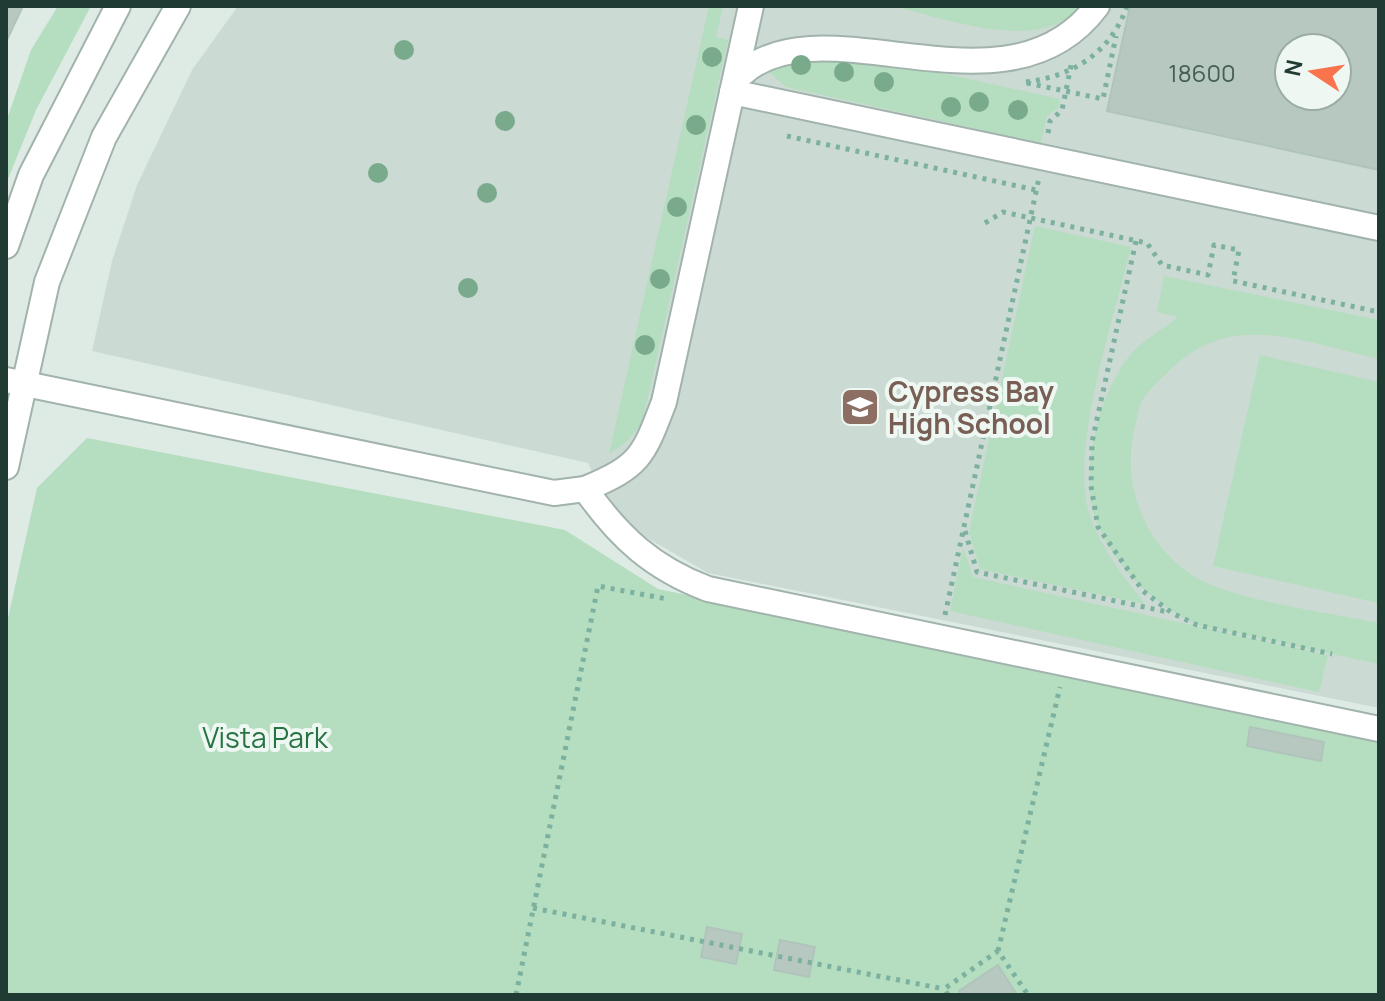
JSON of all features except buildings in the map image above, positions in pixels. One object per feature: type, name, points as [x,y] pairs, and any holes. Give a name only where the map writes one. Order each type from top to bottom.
[{"type":"street","points":[[6,246],[31,175],[118,6]]},
{"type":"street","points":[[6,467],[15,382],[47,282],[104,137],[178,6]]},
{"type":"street","points":[[15,382],[554,493],[585,489],[624,472],[646,449],[664,402],[751,6]]},
{"type":"street","points":[[961,37],[1006,47],[1033,46],[1062,37],[1079,26],[1097,6]]},
{"type":"street","points":[[732,92],[754,52],[786,27]]},
{"type":"street","points":[[732,92],[1379,228]]},
{"type":"street","points":[[585,489],[616,532],[678,578],[708,589],[1379,729]]},
{"type":"path","points":[[940,639],[1050,121],[1062,110],[1079,26]]},
{"type":"path","points":[[1022,82],[1103,99],[1117,33]]},
{"type":"path","points":[[787,136],[1036,190]]},
{"type":"path","points":[[985,223],[1003,212],[1147,243],[1162,265],[1208,275],[1214,245],[1239,250],[1233,281],[1379,312]]},
{"type":"path","points":[[1136,241],[1092,442],[1091,486],[1098,527],[1143,591],[1172,613],[1197,625],[1332,654]]},
{"type":"path","points":[[964,526],[977,572],[1172,613]]},
{"type":"path","points":[[516,995],[597,591]]},
{"type":"path","points":[[944,989],[998,951],[1060,683]]},
{"type":"path","points":[[533,908],[944,989],[948,995]]},
{"type":"path","points":[[998,951],[1028,995]]},
{"type":"shaded area","name":"Cypress Bay High School","points":[[238,6],[1379,6],[1379,708],[708,573],[635,531],[608,508],[588,463],[92,351],[112,261],[137,185],[192,70]]},
{"type":"green space","points":[[58,6],[91,6],[36,110],[6,184],[6,122],[31,50]]},
{"type":"green space","points":[[709,6],[723,6],[716,37],[728,40],[642,424],[625,443],[609,454]]},
{"type":"green space","points":[[892,6],[1079,6],[1063,21],[1041,29],[1017,31],[963,24]]},
{"type":"green space","points":[[782,38],[1060,99],[1058,108],[1047,116],[1041,143],[786,87],[768,71],[772,48]]},
{"type":"green space","points":[[1035,226],[1131,247],[1096,383],[1085,456],[1085,488],[1090,516],[1101,540],[1145,604],[980,569],[969,532]]},
{"type":"green space","points":[[1164,276],[1379,320],[1379,359],[1267,335],[1230,337],[1196,350],[1174,366],[1142,401],[1132,444],[1131,466],[1139,508],[1159,545],[1174,561],[1208,584],[1229,591],[1281,605],[1379,623],[1379,664],[1197,625],[1153,597],[1128,572],[1107,544],[1092,508],[1090,462],[1094,438],[1108,392],[1130,355],[1178,317],[1157,312]]},
{"type":"green space","points":[[1260,355],[1379,382],[1379,603],[1213,566]]},
{"type":"green space","name":"Vista Park","points":[[87,438],[565,530],[658,589],[1379,739],[1379,995],[6,995],[6,627],[37,488]]},
{"type":"green space","points":[[963,547],[973,577],[1328,655],[1319,692],[950,611]]},
{"type":"place","name":"Cypress Bay High School","points":[[860,407]]}]
